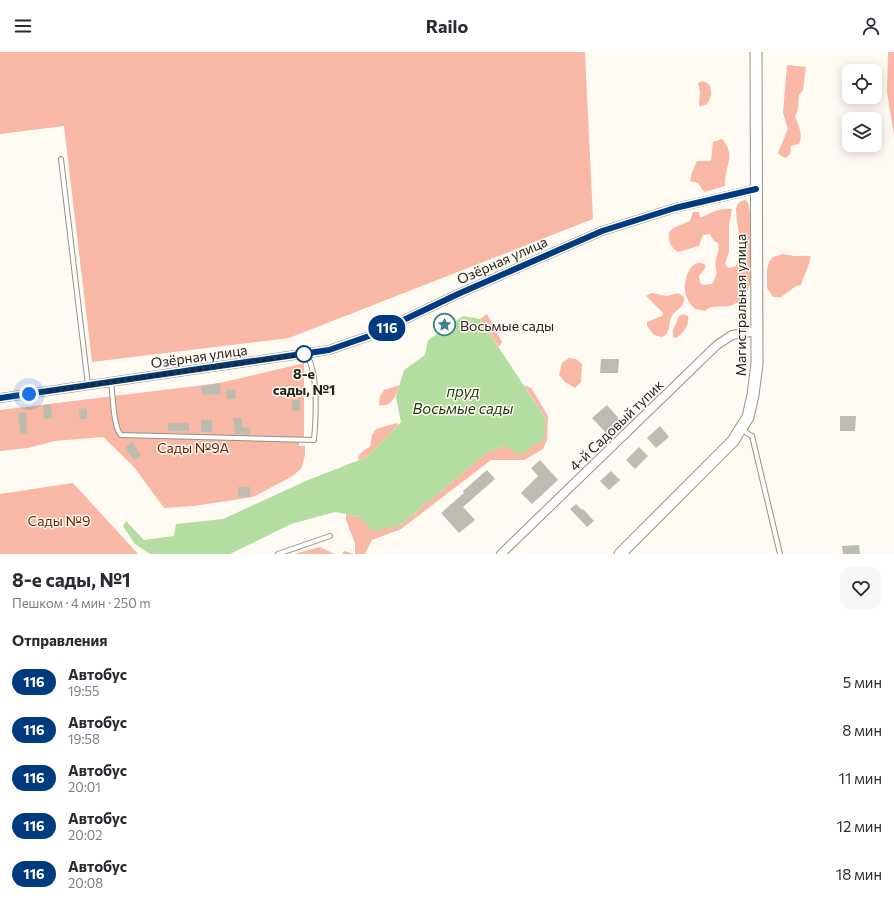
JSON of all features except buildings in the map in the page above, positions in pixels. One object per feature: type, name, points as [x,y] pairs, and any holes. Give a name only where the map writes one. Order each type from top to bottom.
[{"type":"street","name":"Магистральная улица","points":[[620,554],[733,441],[748,417],[753,395],[757,364],[756,52]]},
{"type":"street","name":"Озёрная улица","points":[[0,398],[329,350],[372,335],[458,294],[602,231],[675,208],[756,189]]},
{"type":"street","name":"4-й Садовый тупик","points":[[501,554],[717,345],[732,335],[757,331]]},
{"type":"lane","points":[[61,159],[88,385]]},
{"type":"lane","points":[[111,382],[116,424],[118,432],[121,435],[314,440],[316,422],[314,374],[311,361],[306,354]]},
{"type":"lane","points":[[741,430],[752,436],[780,554]]},
{"type":"lane","points":[[278,554],[330,536]]},
{"type":"green space","points":[[0,52],[585,52],[593,219],[289,338],[92,362],[64,126],[0,134]]},
{"type":"green space","points":[[888,52],[894,52],[894,135],[887,92]]},
{"type":"green space","points":[[787,65],[806,67],[803,90],[799,95],[798,110],[795,116],[801,137],[799,144],[791,146],[790,154],[786,158],[778,153],[788,129],[783,113]]},
{"type":"green space","points":[[703,81],[709,84],[711,94],[707,104],[699,107],[700,92],[698,83]]},
{"type":"green space","points":[[722,139],[729,151],[725,186],[704,192],[698,183],[690,181],[692,172],[697,161],[711,161],[713,142]]},
{"type":"green space","points":[[746,200],[749,205],[753,243],[753,271],[750,284],[745,294],[733,305],[712,307],[705,311],[695,309],[691,305],[685,293],[687,274],[696,263],[706,265],[699,276],[700,283],[704,285],[712,284],[716,275],[715,262],[718,251],[718,243],[714,241],[710,234],[703,235],[699,246],[678,252],[670,244],[669,232],[673,228],[690,221],[693,212],[699,212],[700,217],[717,210],[732,209],[729,225],[729,252],[725,264],[728,268],[735,267],[738,261],[740,247],[736,210],[739,203]]},
{"type":"green space","points":[[783,254],[794,256],[811,256],[801,285],[796,286],[781,297],[773,297],[767,288],[767,269],[769,262],[773,257]]},
{"type":"green space","points":[[651,293],[667,296],[680,294],[684,298],[684,302],[681,307],[672,315],[667,333],[662,337],[654,335],[647,326],[647,322],[662,316],[663,313],[646,296]]},
{"type":"green space","points":[[487,314],[502,342],[499,347],[480,319]]},
{"type":"green space","points":[[683,314],[688,316],[687,325],[679,336],[676,338],[673,337],[673,330],[679,316]]},
{"type":"green space","points":[[569,358],[576,359],[582,364],[581,382],[575,388],[565,382],[559,375],[562,363]]},
{"type":"green space","name":"Сады №9А","points":[[304,363],[304,438],[299,438],[299,446],[305,446],[305,455],[301,469],[291,477],[253,497],[194,506],[164,508],[134,467],[103,437],[55,441],[28,448],[0,451],[0,410],[220,383]]},
{"type":"green space","points":[[400,385],[395,397],[390,403],[387,405],[379,405],[380,397],[384,390]]},
{"type":"green space","points":[[524,385],[531,388],[548,416],[547,440],[543,449],[524,460],[491,460],[401,529],[372,540],[365,554],[355,554],[355,543],[346,520],[346,514],[399,526],[489,451],[505,446],[546,419]]},
{"type":"green space","points":[[397,423],[398,425],[367,457],[359,460],[358,457],[364,450],[370,447],[372,435],[376,429]]},
{"type":"green space","name":"Сады №9","points":[[73,483],[138,554],[0,554],[0,494]]},
{"type":"green space","points":[[320,547],[334,554],[294,554]]},
{"type":"green space","points":[[344,551],[355,554],[342,554]]},
{"type":"water","name":"пруд Восьмые сады","points":[[463,316],[480,319],[546,419],[544,439],[520,455],[505,446],[489,451],[399,526],[373,531],[360,517],[335,512],[291,524],[230,554],[150,554],[135,544],[123,526],[126,521],[144,540],[174,536],[176,524],[223,519],[308,480],[367,457],[401,422],[396,397],[404,370],[425,355],[428,340]]},
{"type":"bus line","name":"116","points":[[0,398],[329,350],[372,335],[458,294],[602,231],[675,208],[756,189]]},
{"type":"place","name":"Восьмые сады","points":[[445,325]]},
{"type":"place","name":"8-е сады, №1","points":[[304,354]]},
{"type":"route","points":[[29,394],[306,354],[304,354]]}]
